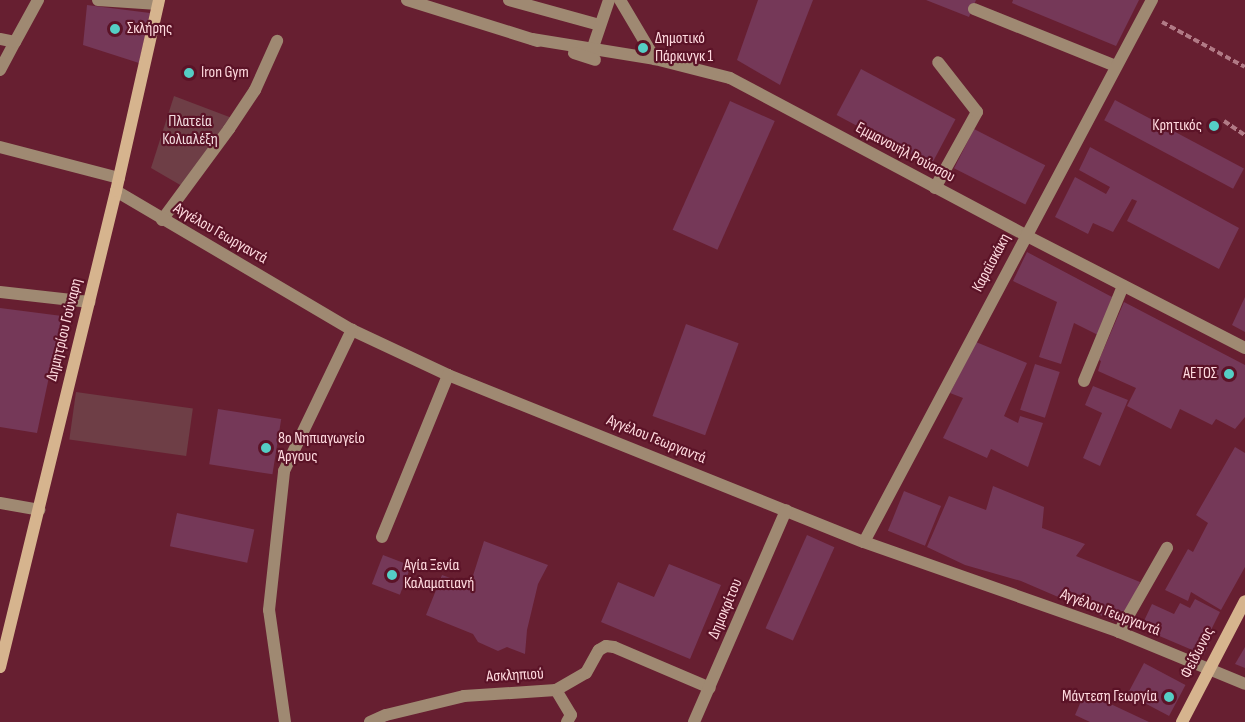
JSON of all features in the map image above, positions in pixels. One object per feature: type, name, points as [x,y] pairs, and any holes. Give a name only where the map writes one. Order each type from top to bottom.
[{"type":"main road","name":"Δημητρίου Γούναρη","points":[[0,667],[116,191],[159,2]]},
{"type":"main road","name":"Φείδωνος","points":[[1182,722],[1245,601]]},
{"type":"street","points":[[0,70],[38,0]]},
{"type":"street","points":[[98,0],[159,2]]},
{"type":"street","name":"Εμμανουήλ Ρούσσου","points":[[407,0],[532,39],[593,55],[655,59],[730,78],[1024,236],[1245,348]]},
{"type":"street","points":[[509,0],[600,25]]},
{"type":"street","points":[[593,55],[609,0]]},
{"type":"street","points":[[620,0],[655,59]]},
{"type":"street","name":"Καραϊσκάκη","points":[[864,542],[1024,236],[1152,0]]},
{"type":"street","points":[[974,9],[1116,66]]},
{"type":"street","points":[[0,39],[15,42]]},
{"type":"street","points":[[162,220],[255,90],[277,41]]},
{"type":"street","points":[[935,188],[977,112],[938,62]]},
{"type":"street","points":[[0,147],[119,178]]},
{"type":"street","name":"Αγγέλου Γεωργαντά","points":[[116,191],[352,330],[448,375],[864,542],[1119,632],[1245,684]]},
{"type":"street","points":[[1084,381],[1123,286]]},
{"type":"street","points":[[0,292],[88,302]]},
{"type":"street","points":[[285,722],[269,610],[284,471],[352,330]]},
{"type":"street","points":[[382,537],[448,375]]},
{"type":"street","points":[[0,503],[39,510]]},
{"type":"street","name":"Δημοκρίτου","points":[[694,722],[786,510]]},
{"type":"street","points":[[1119,632],[1167,548]]},
{"type":"street","name":"Ασκληπιού","points":[[370,722],[386,715],[464,696],[556,690],[586,673],[599,650],[606,646],[614,647],[710,688]]},
{"type":"street","points":[[556,690],[571,715],[567,722]]},
{"type":"path","points":[[1145,13],[1245,68]]},
{"type":"path","points":[[1224,121],[1245,135]]},
{"type":"green space","name":"Πλατεία Κολιαλέξη","points":[[174,96],[232,118],[182,186],[151,168]]},
{"type":"green space","points":[[76,392],[193,408],[186,456],[69,440]]},
{"type":"building","points":[[758,0],[813,0],[780,85],[737,60]]},
{"type":"building","points":[[926,0],[976,0],[969,17]]},
{"type":"building","points":[[1013,0],[1139,0],[1116,46],[1012,3]]},
{"type":"building","name":"Σκλήρης","points":[[87,5],[150,13],[139,63],[83,45]]},
{"type":"building","points":[[861,69],[955,119],[931,165],[837,115]]},
{"type":"building","points":[[1115,100],[1244,169],[1233,189],[1104,120]]},
{"type":"building","points":[[730,101],[775,121],[717,250],[673,230]]},
{"type":"building","points":[[974,129],[1045,165],[1025,205],[954,168]]},
{"type":"building","points":[[1090,147],[1239,228],[1219,269],[1127,221],[1137,201],[1132,199],[1113,232],[1093,223],[1088,234],[1055,217],[1075,177],[1106,194],[1110,187],[1079,170]]},
{"type":"building","points":[[1027,252],[1112,297],[1098,335],[1074,323],[1061,364],[1039,357],[1057,302],[1013,281]]},
{"type":"building","points":[[1245,297],[1245,332],[1232,325]]},
{"type":"building","points":[[1124,302],[1245,365],[1245,417],[1235,429],[1216,419],[1212,425],[1180,409],[1171,429],[1127,406],[1136,388],[1098,371],[1101,361],[1099,360]]},
{"type":"building","points":[[0,308],[62,316],[37,433],[0,427]]},
{"type":"building","points":[[686,324],[739,343],[705,435],[652,416]]},
{"type":"building","points":[[976,342],[1027,363],[1004,416],[1018,423],[1020,416],[1043,423],[1028,467],[991,449],[987,458],[943,438],[963,398],[950,393]]},
{"type":"building","points":[[1035,364],[1060,372],[1045,418],[1020,410]]},
{"type":"building","points":[[1093,386],[1128,400],[1100,466],[1083,458],[1102,413],[1085,405]]},
{"type":"building","points":[[218,409],[281,419],[272,474],[209,464]]},
{"type":"building","points":[[1235,447],[1245,453],[1245,567],[1221,610],[1191,592],[1188,601],[1165,590],[1188,549],[1193,552],[1208,523],[1196,515]]},
{"type":"building","points":[[993,486],[1044,507],[1042,528],[1085,544],[1076,556],[1140,582],[1121,624],[1021,581],[965,565],[927,547],[949,496],[986,510]]},
{"type":"building","points":[[904,491],[941,506],[925,546],[888,531]]},
{"type":"building","points":[[177,513],[254,529],[247,563],[170,546]]},
{"type":"building","points":[[807,535],[834,547],[793,640],[766,628]]},
{"type":"building","points":[[484,541],[548,565],[538,584],[527,630],[525,654],[507,647],[498,651],[478,642],[473,634],[426,615],[442,575],[470,585]]},
{"type":"building","name":"Αγία Ξενία Καλαματιανή","points":[[383,555],[411,566],[400,595],[372,584]]},
{"type":"building","points":[[669,564],[721,585],[690,659],[601,622],[618,582],[654,597]]},
{"type":"building","points":[[1195,599],[1220,612],[1208,636],[1212,638],[1204,655],[1150,632],[1151,629],[1142,625],[1152,604],[1174,614],[1180,603],[1190,608]]},
{"type":"building","points":[[1245,647],[1245,668],[1235,664]]},
{"type":"building","points":[[1144,663],[1185,685],[1169,716],[1128,694]]},
{"type":"building","points":[[1085,692],[1149,722],[1090,722],[1075,715]]},
{"type":"place","name":"Σκλήρης","points":[[115,29]]},
{"type":"place","name":"Δημοτικό Πάρκινγκ 1","points":[[643,48]]},
{"type":"place","name":"Iron Gym","points":[[189,73]]},
{"type":"place","name":"Κρητικός","points":[[1214,126]]},
{"type":"place","name":"ΑΕΤΟΣ","points":[[1229,374]]},
{"type":"place","name":"8ο Νηπιαγωγείο Άργους","points":[[266,448]]},
{"type":"place","name":"Αγία Ξενία Καλαματιανή","points":[[392,575]]},
{"type":"place","name":"Μάντεση Γεωργία","points":[[1169,697]]}]
